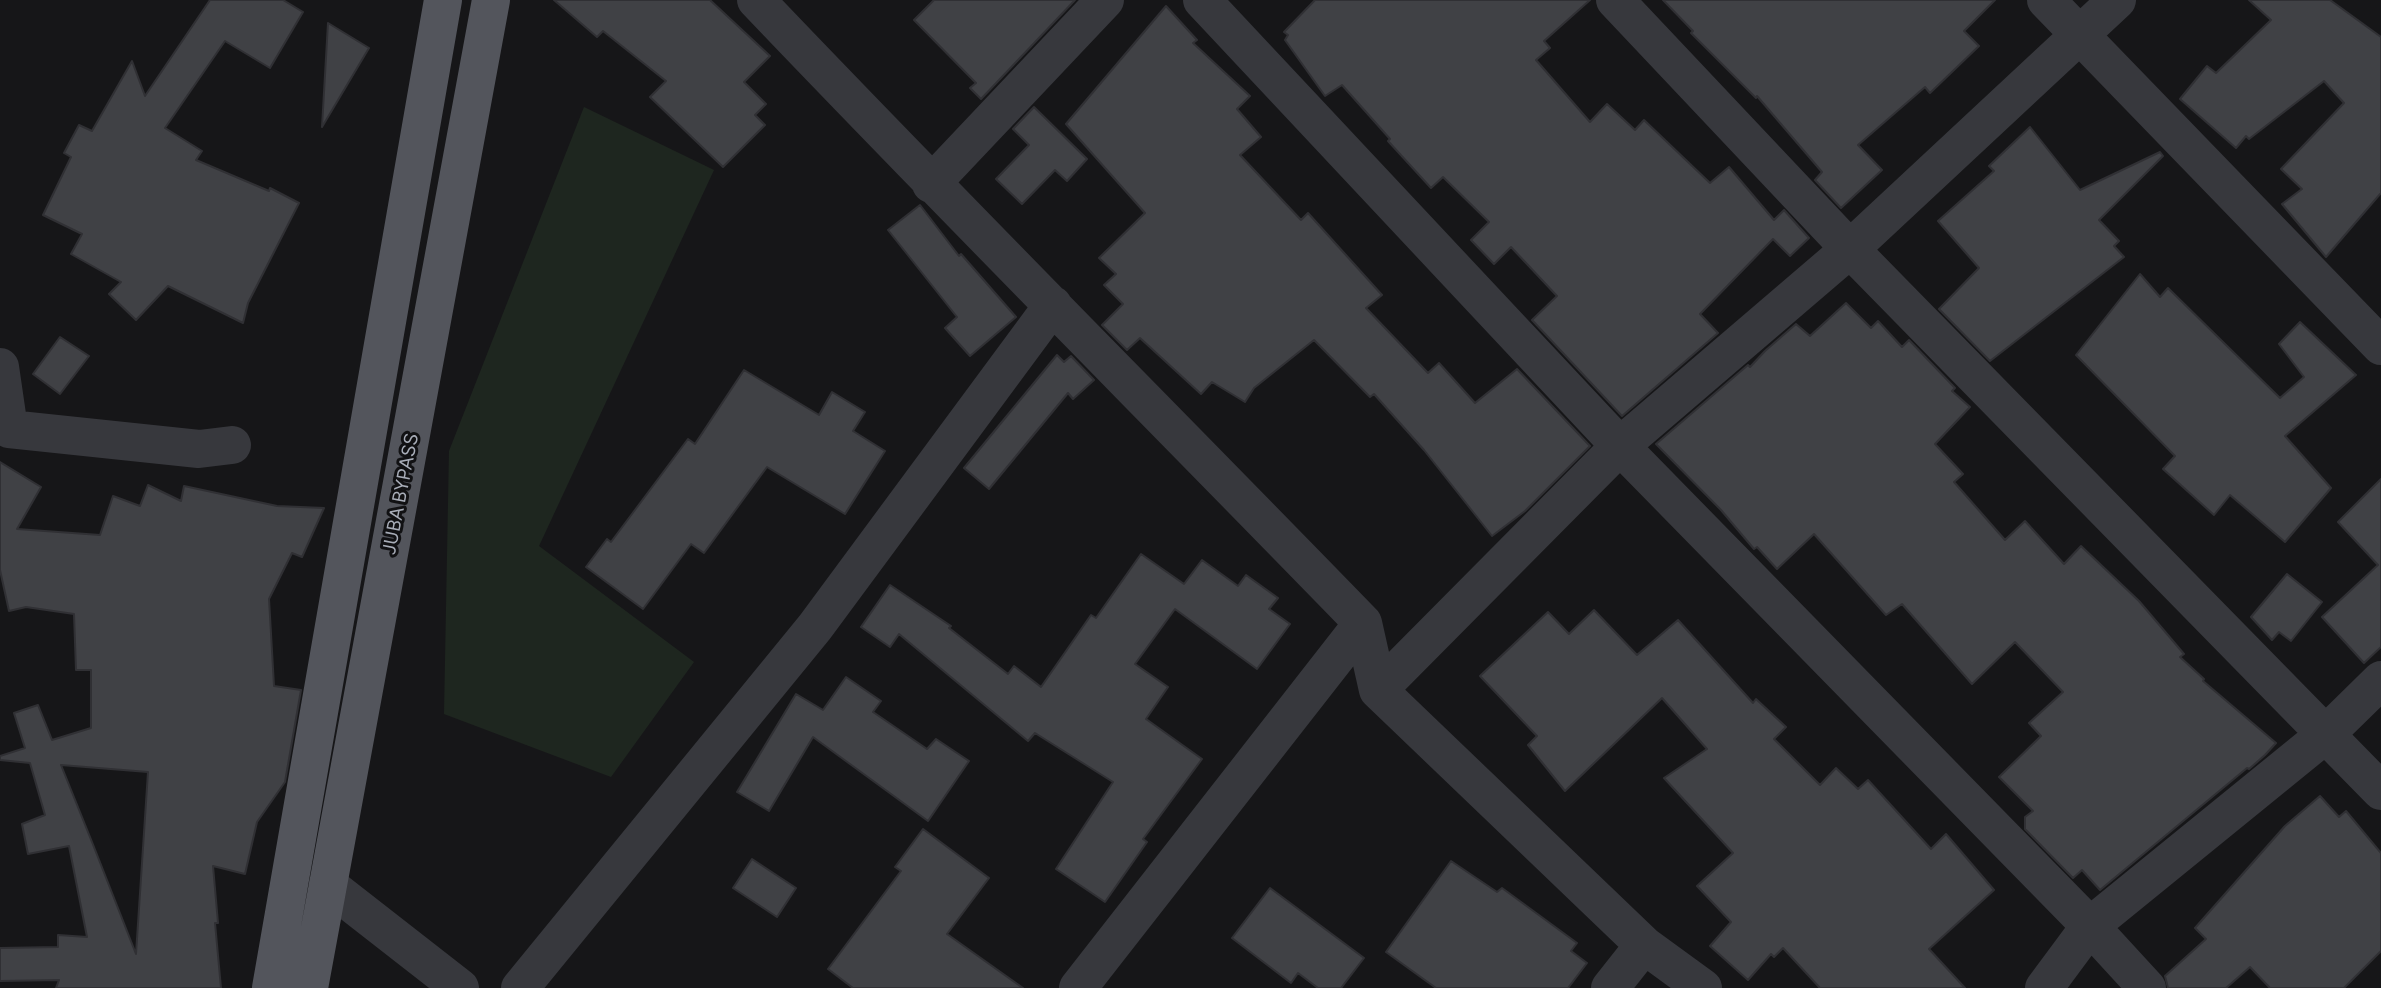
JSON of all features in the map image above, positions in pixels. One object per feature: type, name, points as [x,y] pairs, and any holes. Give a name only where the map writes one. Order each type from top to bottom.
[{"type":"main road","points":[[271,988],[443,0]]},
{"type":"main road","name":"JUBA BYPASS","points":[[309,988],[491,0]]},
{"type":"street","points":[[756,0],[931,184],[1363,623],[1378,690],[1644,945],[1703,988]]},
{"type":"street","points":[[931,184],[1105,0]]},
{"type":"street","points":[[1202,0],[1620,446],[2090,926],[2147,988]]},
{"type":"street","points":[[1615,0],[1850,249],[2381,791]]},
{"type":"street","points":[[2046,0],[2381,346]]},
{"type":"street","points":[[1378,690],[1620,446],[1850,249],[2117,0]]},
{"type":"street","points":[[520,988],[815,627],[1053,305]]},
{"type":"street","points":[[0,367],[9,429],[199,449],[232,445]]},
{"type":"street","points":[[1077,988],[1363,623]]},
{"type":"street","points":[[2044,988],[2090,926],[2326,734],[2381,680]]},
{"type":"street","points":[[328,885],[460,988]]},
{"type":"street","points":[[1610,988],[1644,945]]},
{"type":"shaded area","points":[[584,107],[714,170],[539,546],[694,662],[611,777],[444,714],[449,451]]},
{"type":"building","points":[[210,0],[283,0],[303,12],[270,68],[225,41],[165,128],[202,151],[196,160],[269,191],[270,188],[299,203],[248,303],[243,323],[168,286],[136,320],[109,294],[121,282],[71,254],[82,234],[43,215],[71,157],[64,153],[79,125],[92,131],[132,61],[145,96]]},
{"type":"building","points":[[554,0],[710,0],[770,56],[744,82],[766,104],[755,115],[765,125],[723,167],[650,97],[666,81],[603,31],[597,37]]},
{"type":"building","points":[[934,0],[1075,0],[981,99],[970,88],[976,83],[914,20]]},
{"type":"building","points":[[1315,0],[1590,0],[1544,41],[1550,48],[1536,60],[1590,122],[1607,104],[1635,130],[1644,120],[1710,183],[1729,167],[1774,220],[1784,210],[1809,238],[1790,256],[1773,239],[1700,314],[1718,333],[1622,416],[1532,320],[1557,296],[1511,247],[1494,264],[1471,240],[1489,222],[1443,177],[1431,188],[1342,85],[1325,96],[1285,40],[1288,35],[1284,32]]},
{"type":"building","points":[[1663,0],[1995,0],[1964,31],[1979,46],[1930,93],[1925,87],[1858,145],[1882,170],[1841,208],[1815,180],[1822,172],[1757,96],[1756,98],[1691,33],[1693,31]]},
{"type":"building","points":[[2249,0],[2330,0],[2381,37],[2381,193],[2326,257],[2282,204],[2302,189],[2281,169],[2344,103],[2324,81],[2249,139],[2246,136],[2236,148],[2180,99],[2207,66],[2216,73],[2271,20]]},
{"type":"building","points":[[1166,6],[1197,40],[1193,43],[1250,96],[1237,109],[1261,137],[1240,155],[1301,220],[1308,213],[1382,295],[1366,308],[1428,373],[1439,363],[1475,403],[1517,369],[1590,446],[1525,511],[1492,536],[1424,450],[1374,394],[1370,397],[1314,340],[1254,388],[1245,402],[1212,382],[1201,394],[1140,338],[1127,350],[1102,325],[1123,304],[1104,285],[1116,274],[1099,258],[1145,213],[1066,124]]},
{"type":"building","points":[[328,23],[369,48],[322,127]]},
{"type":"building","points":[[1034,107],[1087,159],[1067,181],[1055,170],[1022,204],[996,179],[1029,145],[1013,129]]},
{"type":"building","points":[[2030,127],[2080,190],[2160,152],[2163,156],[2099,220],[2119,241],[2114,246],[2124,257],[1990,361],[1939,309],[1979,268],[1938,221],[1994,171],[1989,166]]},
{"type":"building","points":[[920,205],[959,256],[961,254],[1016,317],[970,356],[945,328],[957,317],[888,230]]},
{"type":"building","points":[[2140,274],[2160,297],[2168,288],[2280,398],[2304,377],[2279,344],[2300,322],[2356,375],[2285,436],[2331,488],[2285,542],[2230,495],[2214,515],[2163,469],[2175,456],[2076,355]]},
{"type":"building","points":[[1846,303],[1871,328],[1878,321],[1902,347],[1909,340],[1955,388],[1952,391],[1970,407],[1935,444],[1963,474],[1954,482],[2005,540],[2025,521],[2064,564],[2081,546],[2139,601],[2184,654],[2180,657],[2204,679],[2203,681],[2276,743],[2249,769],[2100,890],[2082,870],[2073,878],[2025,829],[2025,817],[2033,811],[1999,777],[2041,736],[2029,723],[2063,692],[2015,642],[1972,684],[1902,604],[1886,615],[1814,534],[1777,569],[1757,547],[1754,549],[1721,510],[1656,444],[1748,365],[1750,367],[1796,324],[1810,336]]},
{"type":"building","points":[[60,337],[89,356],[60,394],[33,374]]},
{"type":"building","points":[[1057,355],[1064,362],[1071,356],[1094,380],[1073,399],[1068,393],[989,489],[964,468]]},
{"type":"building","points":[[744,370],[819,415],[832,392],[865,412],[853,431],[885,451],[845,514],[767,467],[704,553],[691,544],[643,609],[586,567],[607,539],[611,542],[688,439],[695,444]]},
{"type":"building","points":[[0,462],[41,487],[17,529],[100,535],[113,496],[140,506],[148,485],[181,501],[184,486],[277,506],[324,508],[302,557],[292,553],[269,599],[274,686],[301,690],[285,782],[257,822],[245,874],[213,866],[221,988],[56,988],[59,980],[0,981],[0,948],[58,947],[58,935],[87,937],[69,846],[28,854],[22,824],[45,815],[30,763],[0,760],[0,756],[25,748],[14,713],[38,705],[52,740],[91,728],[91,670],[76,670],[74,614],[26,607],[9,611],[0,570]],"holes":[[[61,765],[148,772],[136,954]]]},
{"type":"building","points":[[2381,479],[2381,647],[2364,663],[2322,617],[2378,565],[2338,522]]},
{"type":"building","points":[[1141,554],[1184,584],[1202,560],[1238,586],[1246,575],[1278,598],[1269,609],[1290,624],[1257,669],[1175,609],[1135,664],[1168,687],[1146,719],[1202,759],[1143,839],[1147,842],[1105,902],[1056,869],[1113,782],[1035,733],[1028,741],[899,634],[890,647],[861,627],[890,585],[951,626],[949,628],[1008,674],[1014,666],[1041,687],[1091,615],[1096,618]]},
{"type":"building","points":[[2287,574],[2322,602],[2291,641],[2279,632],[2272,640],[2251,617]]},
{"type":"building","points":[[1594,610],[1637,655],[1678,620],[1753,703],[1756,699],[1786,727],[1774,739],[1820,785],[1836,768],[1858,789],[1868,780],[1931,849],[1946,834],[1994,890],[1929,949],[1965,988],[1820,988],[1783,948],[1774,957],[1771,954],[1748,980],[1710,946],[1731,922],[1697,886],[1733,853],[1664,778],[1707,749],[1662,698],[1565,791],[1528,745],[1537,736],[1480,676],[1548,612],[1569,634]]},
{"type":"building","points":[[846,677],[881,701],[873,712],[927,749],[936,739],[969,761],[928,821],[813,737],[769,811],[737,792],[796,694],[823,710]]},
{"type":"building","points":[[2320,796],[2339,817],[2346,811],[2381,853],[2381,951],[2344,988],[2270,988],[2250,967],[2226,988],[2168,988],[2165,976],[2206,939],[2195,928],[2285,826]]},
{"type":"building","points":[[923,829],[989,878],[947,934],[1023,988],[853,988],[828,969],[901,871],[895,867]]},
{"type":"building","points":[[752,859],[796,888],[777,917],[733,888]]},
{"type":"building","points":[[1451,861],[1497,892],[1502,888],[1577,943],[1571,951],[1587,963],[1568,988],[1436,988],[1386,952]]},
{"type":"building","points":[[1270,888],[1364,958],[1341,988],[1318,988],[1298,973],[1291,983],[1232,938]]}]
